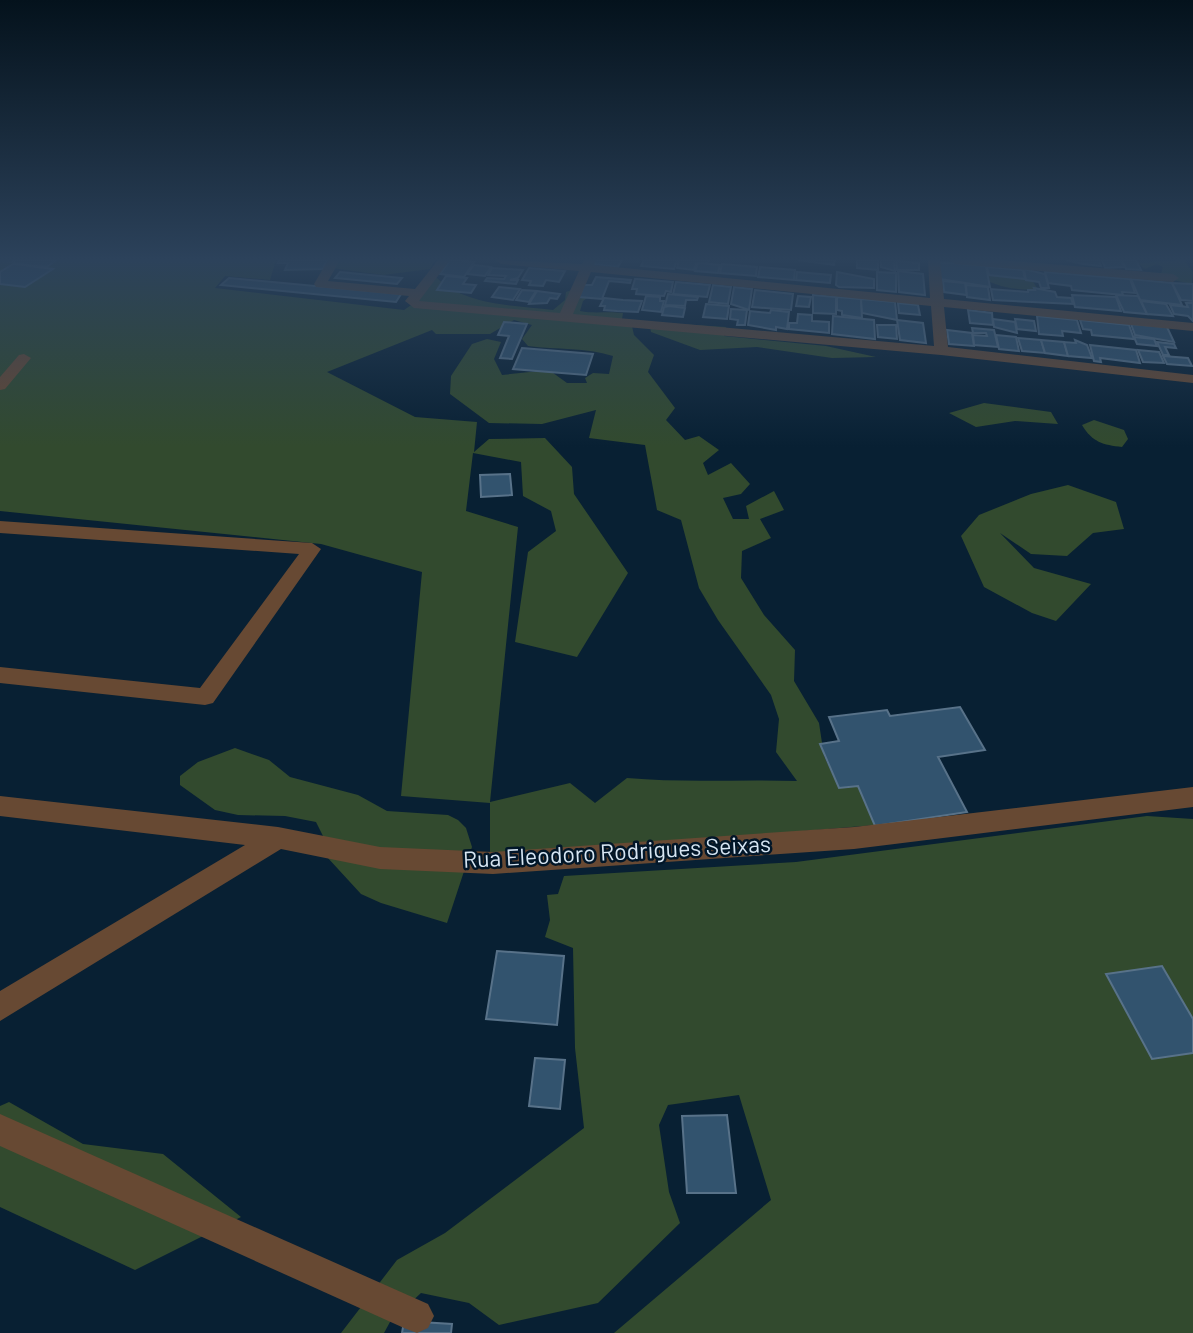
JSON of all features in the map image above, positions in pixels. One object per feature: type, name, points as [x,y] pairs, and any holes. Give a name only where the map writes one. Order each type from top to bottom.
[{"type":"street","points":[[602,322],[941,351],[1193,379]]},
{"type":"street","points":[[939,322],[941,351]]},
{"type":"street","points":[[1146,322],[1193,327]]},
{"type":"street","points":[[0,360],[24,358],[0,386]]},
{"type":"street","points":[[0,527],[312,549],[205,697],[0,675]]},
{"type":"street","name":"Rua Eleodoro Rodrigues Seixas","points":[[0,806],[278,838],[380,858],[493,863],[854,838],[1193,797]]},
{"type":"street","points":[[0,1007],[278,838]]},
{"type":"street","points":[[0,1130],[416,1317]]},
{"type":"green space","points":[[0,322],[510,322],[490,334],[436,334],[432,330],[327,372],[415,417],[477,422],[474,452],[489,439],[545,438],[572,467],[574,494],[628,573],[577,657],[515,642],[528,552],[556,531],[551,511],[523,496],[521,462],[473,453],[466,511],[518,527],[490,802],[570,783],[595,803],[627,778],[797,781],[776,752],[779,719],[771,695],[718,620],[699,588],[681,520],[657,510],[645,445],[589,438],[596,410],[542,424],[489,423],[450,394],[451,376],[472,344],[487,339],[501,342],[494,359],[502,375],[549,370],[567,383],[587,383],[585,378],[593,373],[609,374],[613,356],[582,350],[528,346],[522,339],[532,325],[522,322],[631,322],[634,335],[654,355],[648,372],[675,408],[666,420],[685,440],[699,436],[719,450],[703,463],[708,475],[731,463],[750,484],[741,494],[723,498],[733,519],[749,519],[746,506],[774,491],[784,510],[760,519],[771,538],[742,551],[741,578],[764,615],[795,650],[794,681],[819,723],[824,756],[839,788],[866,784],[875,825],[490,857],[490,803],[401,796],[422,572],[321,544],[0,511]]},
{"type":"green space","points":[[649,322],[726,327],[724,336],[826,346],[876,357],[832,358],[757,347],[700,350],[651,332]]},
{"type":"green space","points":[[984,403],[1051,412],[1058,424],[1015,421],[976,427],[949,413]]},
{"type":"green space","points":[[1094,420],[1124,430],[1128,439],[1122,447],[1099,442],[1082,425]]},
{"type":"green space","points":[[1068,485],[1116,502],[1124,529],[1093,533],[1067,556],[1031,554],[1000,533],[1034,568],[1091,584],[1056,621],[1032,613],[984,587],[961,536],[979,515],[1031,494]]},
{"type":"green space","points":[[235,748],[269,760],[290,777],[358,795],[387,811],[448,815],[458,820],[466,828],[472,847],[447,923],[381,903],[361,894],[327,857],[324,838],[316,822],[285,816],[238,815],[215,810],[180,785],[180,776],[198,762]]},
{"type":"green space","points":[[1147,816],[1193,819],[1193,1333],[614,1333],[771,1200],[739,1095],[668,1105],[659,1125],[669,1192],[680,1223],[598,1303],[499,1325],[469,1303],[421,1293],[390,1322],[384,1333],[341,1333],[397,1260],[445,1233],[584,1128],[575,1048],[573,948],[545,937],[550,920],[547,895],[558,894],[564,876],[796,862]]},
{"type":"green space","points":[[9,1102],[83,1144],[163,1154],[241,1217],[135,1270],[0,1207],[0,1106]]},
{"type":"building","points":[[504,322],[527,324],[512,359],[500,358],[509,336],[498,335]]},
{"type":"building","points":[[748,322],[788,322],[787,329],[776,327],[776,330],[748,325]]},
{"type":"building","points":[[829,322],[829,333],[789,329],[789,323]]},
{"type":"building","points":[[833,322],[874,322],[875,339],[832,334]]},
{"type":"building","points":[[897,322],[923,323],[926,343],[900,340]]},
{"type":"building","points":[[993,322],[993,325],[970,323]]},
{"type":"building","points":[[993,322],[1015,322],[1017,333],[994,327]]},
{"type":"building","points":[[1016,322],[1034,322],[1036,331],[1017,329]]},
{"type":"building","points":[[1038,322],[1078,322],[1081,333],[1062,331],[1063,336],[1039,334]]},
{"type":"building","points":[[1081,322],[1129,325],[1134,339],[1092,335],[1091,330],[1083,329]]},
{"type":"building","points":[[1131,324],[1167,327],[1174,342],[1135,335]]},
{"type":"building","points":[[877,325],[896,325],[897,339],[878,337]]},
{"type":"building","points":[[972,328],[994,330],[998,347],[974,345],[973,335],[987,336],[986,333],[973,333]]},
{"type":"building","points":[[947,330],[972,333],[974,346],[949,344]]},
{"type":"building","points":[[996,335],[1016,337],[1019,351],[999,349]]},
{"type":"building","points":[[1134,337],[1154,339],[1157,346],[1137,344]]},
{"type":"building","points":[[1018,338],[1041,340],[1045,353],[1022,351]]},
{"type":"building","points":[[1041,340],[1064,342],[1068,356],[1045,353]]},
{"type":"building","points":[[1075,340],[1087,345],[1092,358],[1068,356],[1064,342],[1076,343]]},
{"type":"building","points":[[1157,342],[1174,344],[1176,348],[1165,347],[1169,355],[1163,355]]},
{"type":"building","points":[[1090,345],[1136,350],[1140,363],[1100,358],[1101,362],[1094,361]]},
{"type":"building","points":[[522,348],[593,354],[586,375],[513,369]]},
{"type":"building","points":[[1138,350],[1159,352],[1164,363],[1143,362]]},
{"type":"building","points":[[1163,356],[1188,358],[1192,366],[1167,364]]},
{"type":"building","points":[[510,474],[512,495],[481,497],[480,475]]},
{"type":"building","points":[[960,707],[985,750],[938,757],[967,812],[875,826],[858,786],[839,788],[820,744],[839,741],[829,717],[887,710],[890,716]]},
{"type":"building","points":[[497,951],[564,956],[557,1025],[486,1019]]},
{"type":"building","points":[[1162,966],[1193,1019],[1193,1053],[1152,1059],[1106,974]]},
{"type":"building","points":[[535,1058],[565,1060],[560,1109],[529,1106]]},
{"type":"building","points":[[727,1115],[736,1193],[687,1193],[682,1116]]},
{"type":"building","points":[[404,1321],[452,1324],[451,1333],[402,1333]]}]
